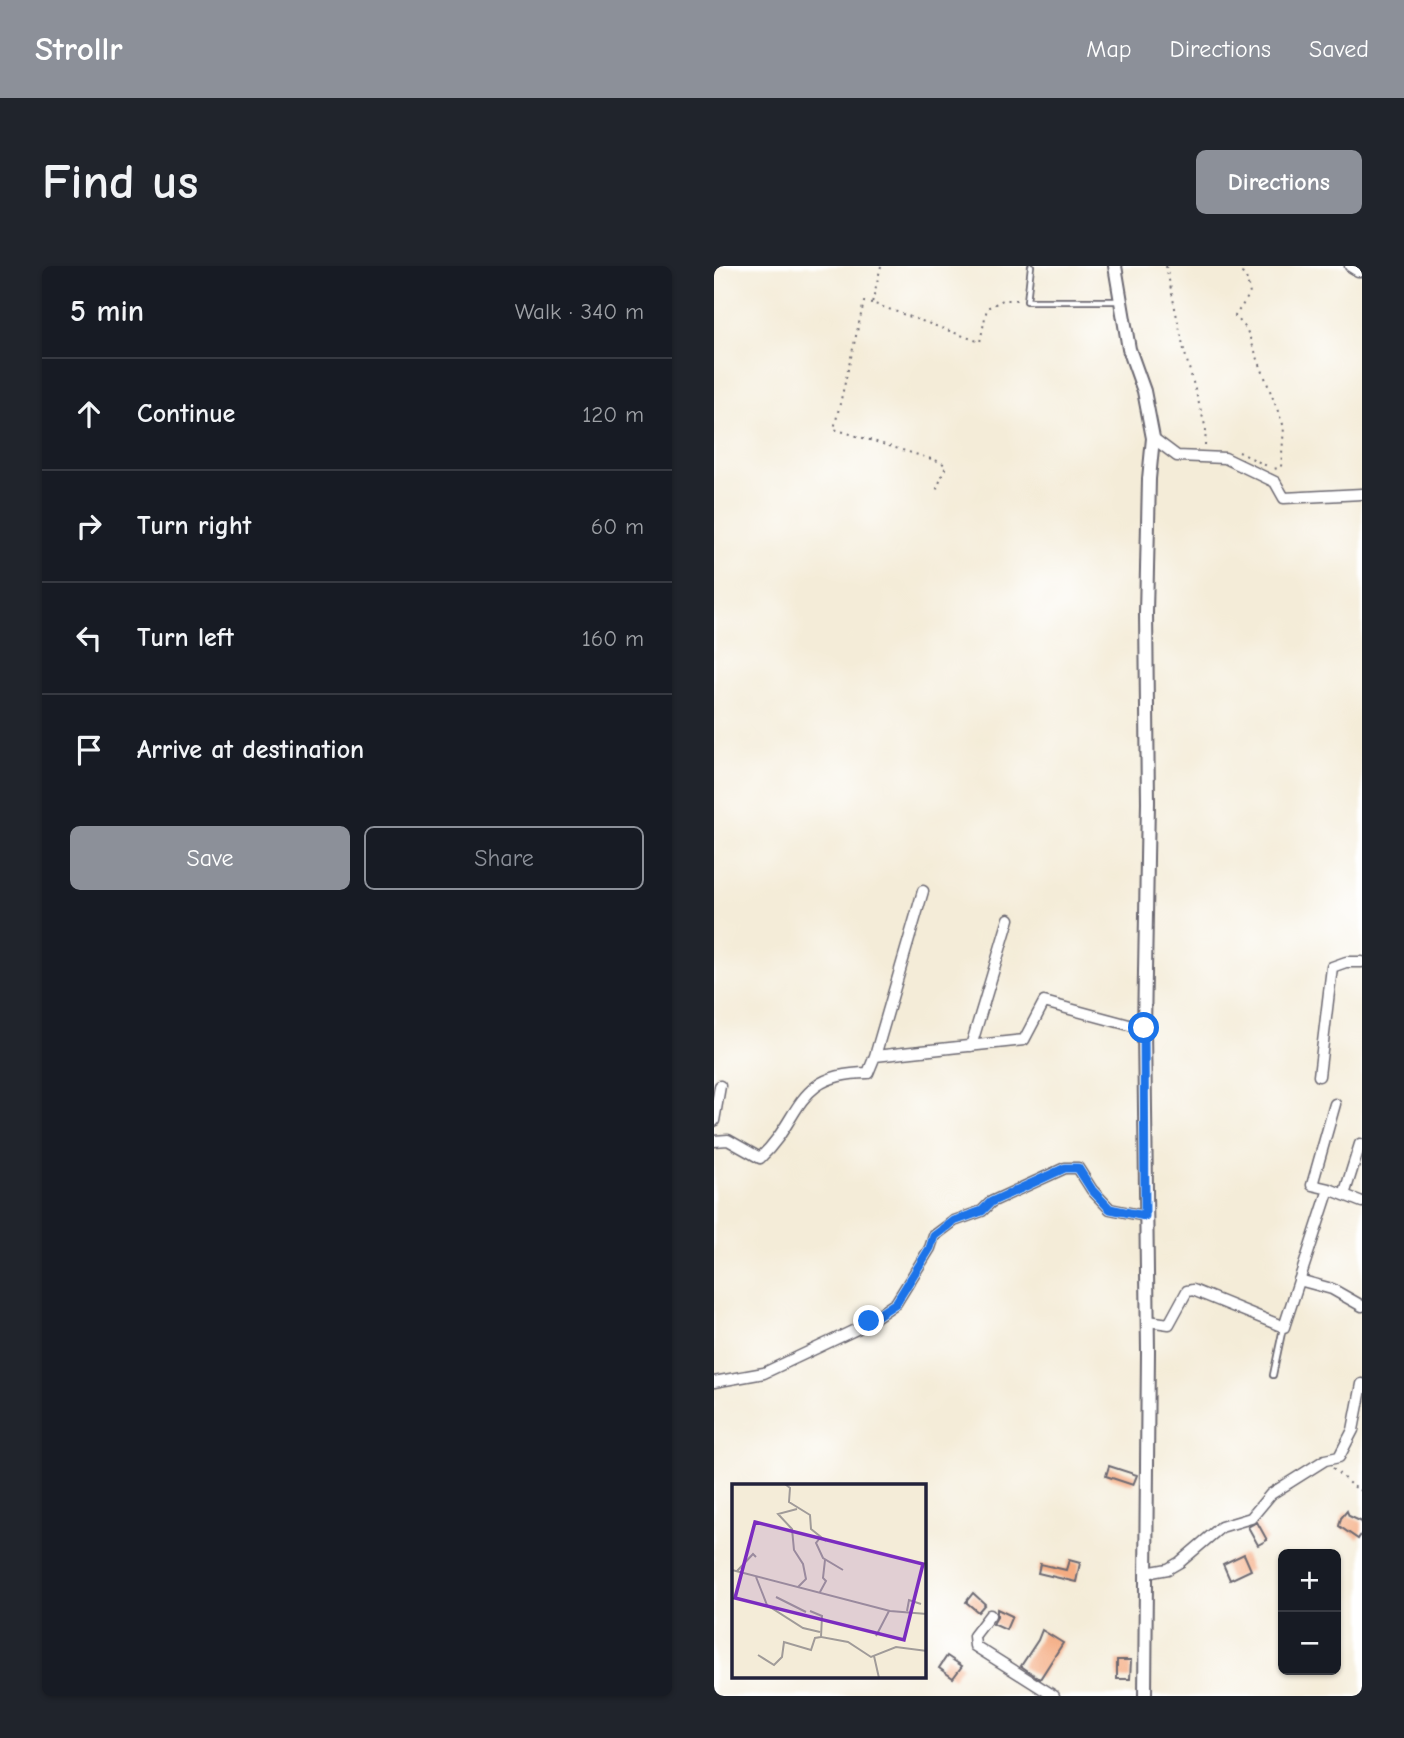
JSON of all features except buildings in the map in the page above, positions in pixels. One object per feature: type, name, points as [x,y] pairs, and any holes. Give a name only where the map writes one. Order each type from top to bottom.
[{"type":"street","points":[[1115,266],[1129,349],[1144,391],[1153,438],[1149,479],[1146,613],[1148,802],[1144,1028],[1147,1321],[1145,1696]]},
{"type":"street","points":[[1350,266],[1362,271]]},
{"type":"street","points":[[1153,438],[1177,456],[1225,458],[1275,482],[1284,498],[1362,494]]},
{"type":"street","points":[[714,1141],[728,1140],[760,1158],[770,1149],[796,1107],[820,1082],[836,1075],[868,1073],[923,891]]},
{"type":"street","points":[[971,1046],[1009,919]]},
{"type":"street","points":[[1319,1076],[1332,967],[1346,962],[1362,962]]},
{"type":"street","points":[[875,1056],[1024,1040],[1044,1002],[1144,1028]]},
{"type":"street","points":[[714,1121],[720,1086]]},
{"type":"street","points":[[1335,1104],[1311,1185],[1362,1202]]},
{"type":"street","points":[[1344,1195],[1360,1144]]},
{"type":"street","points":[[714,1382],[764,1373],[859,1328],[896,1303],[930,1248],[934,1236],[954,1221],[982,1211],[991,1202],[1065,1168],[1078,1168],[1092,1190],[1110,1209],[1145,1216]]},
{"type":"street","points":[[1147,1321],[1169,1324],[1183,1295],[1187,1290],[1193,1290],[1283,1327],[1329,1189]]},
{"type":"street","points":[[1299,1280],[1332,1289],[1362,1306]]},
{"type":"street","points":[[1146,1573],[1168,1569],[1181,1562],[1221,1527],[1251,1518],[1271,1494],[1325,1460],[1339,1457],[1353,1430],[1362,1384]]},
{"type":"street","points":[[990,1615],[974,1636],[975,1646],[1054,1696]]},
{"type":"lane","points":[[1031,266],[1027,300],[1122,301]]},
{"type":"lane","points":[[1273,1375],[1283,1327]]},
{"type":"path","points":[[872,303],[881,266]]},
{"type":"path","points":[[1166,266],[1184,350],[1206,429],[1205,448]]},
{"type":"path","points":[[1231,449],[1273,469],[1281,467],[1284,427],[1246,328],[1235,316],[1250,294],[1247,277],[1242,273],[1244,266]]},
{"type":"path","points":[[936,491],[946,467],[941,462],[834,429],[864,302],[980,342],[987,308],[1003,300],[1027,300]]},
{"type":"path","points":[[1325,1460],[1351,1486],[1362,1491]]},
{"type":"route","points":[[869,1321],[896,1303],[930,1248],[934,1236],[954,1221],[982,1211],[991,1202],[1065,1168],[1078,1168],[1092,1190],[1110,1209],[1145,1216],[1144,1028]]}]
